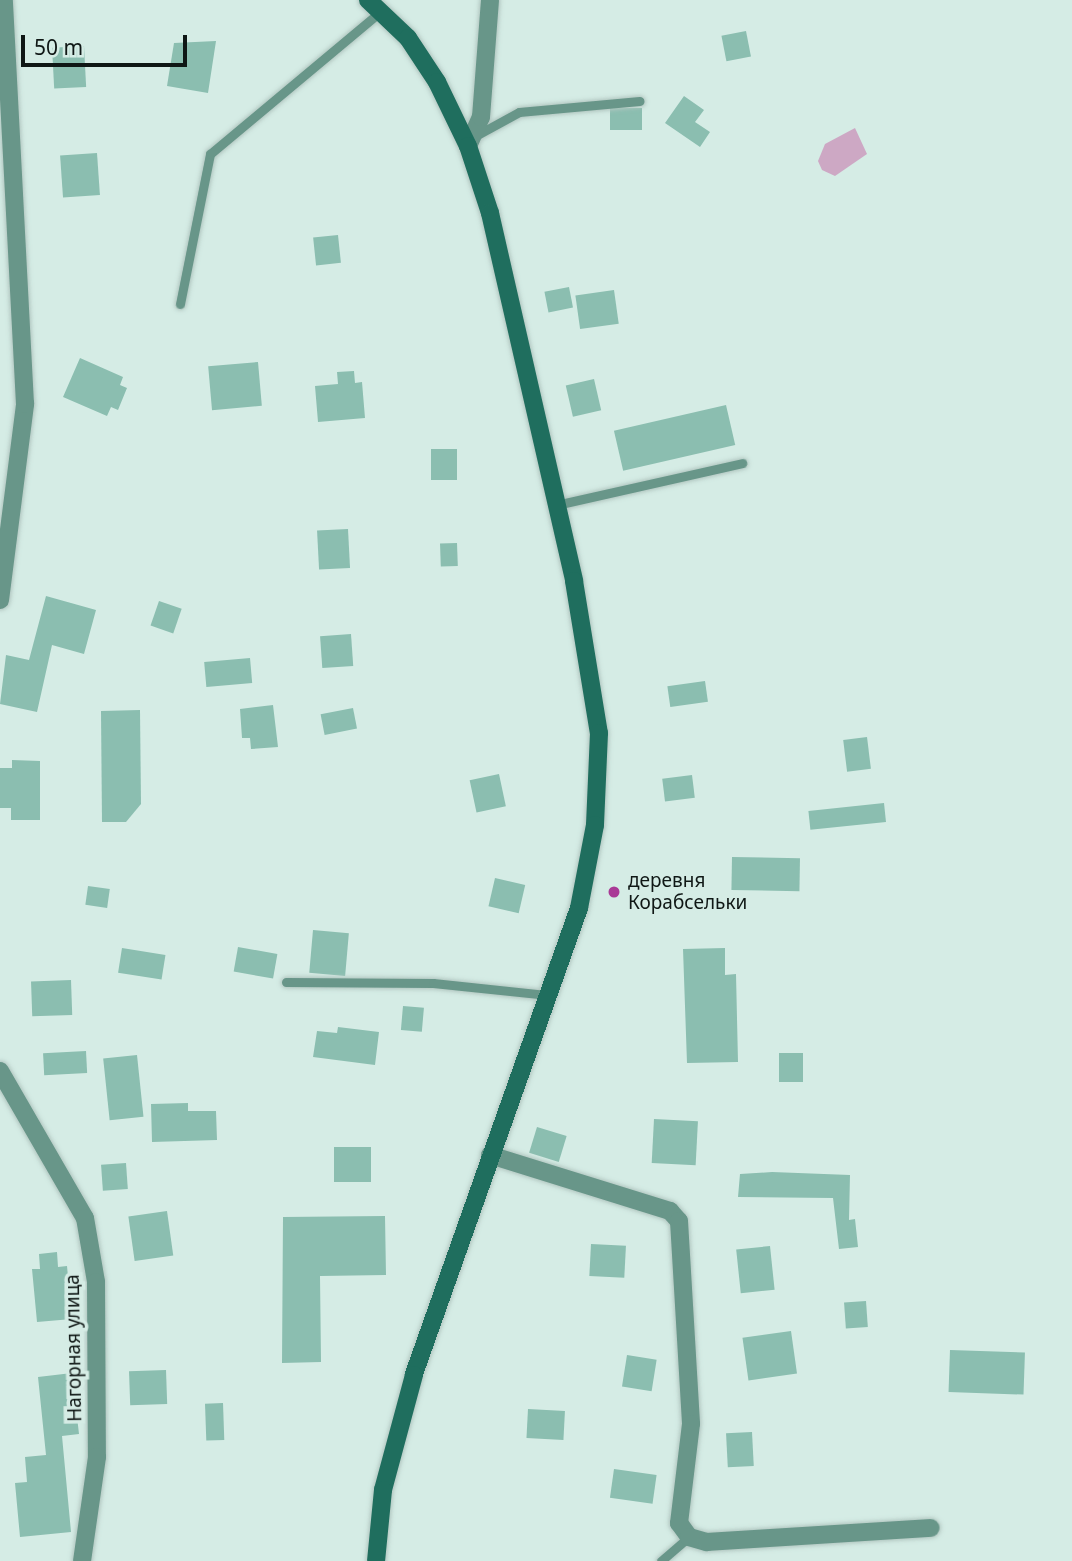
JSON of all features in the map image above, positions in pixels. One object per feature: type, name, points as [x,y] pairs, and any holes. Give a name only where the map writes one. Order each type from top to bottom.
[{"type":"main road","points":[[374,6],[437,82],[472,140],[556,505],[592,679],[599,792],[579,908],[489,1155],[414,1375],[383,1490],[376,1561]]},
{"type":"street","points":[[0,600],[25,404],[4,0]]},
{"type":"street","points":[[472,140],[490,0]]},
{"type":"street","name":"Нагорная улица","points":[[0,1072],[85,1218],[96,1282],[97,1457],[82,1561]]},
{"type":"street","points":[[489,1155],[670,1211],[679,1221],[691,1424],[679,1523],[689,1537],[707,1542],[931,1528]]},
{"type":"lane","points":[[180,304],[210,154],[374,6]]},
{"type":"lane","points":[[472,140],[519,112],[640,101]]},
{"type":"lane","points":[[556,505],[742,463]]},
{"type":"lane","points":[[286,982],[433,983],[548,995]]},
{"type":"lane","points":[[661,1561],[689,1537]]},
{"type":"shaded area","points":[[855,128],[867,154],[835,176],[822,170],[818,161],[825,144]]},
{"type":"building","points":[[746,31],[751,57],[726,61],[721,36]]},
{"type":"building","points":[[216,41],[208,93],[167,86],[174,43]]},
{"type":"building","points":[[84,46],[86,87],[54,89],[52,48]]},
{"type":"building","points":[[684,96],[704,110],[695,122],[710,132],[700,147],[665,123]]},
{"type":"building","points":[[610,108],[642,108],[642,130],[610,130]]},
{"type":"building","points":[[97,153],[100,195],[63,197],[60,156]]},
{"type":"building","points":[[338,235],[341,263],[316,265],[313,238]]},
{"type":"building","points":[[569,287],[573,308],[548,312],[544,292]]},
{"type":"building","points":[[614,290],[619,324],[580,329],[575,295]]},
{"type":"building","points":[[80,358],[123,377],[120,385],[127,388],[118,410],[111,407],[107,416],[63,397]]},
{"type":"building","points":[[258,362],[262,406],[212,410],[208,366]]},
{"type":"building","points":[[354,371],[355,383],[362,382],[365,418],[318,422],[315,386],[338,384],[337,372]]},
{"type":"building","points":[[594,379],[601,410],[573,417],[566,386]]},
{"type":"building","points":[[726,405],[735,445],[623,471],[614,431]]},
{"type":"building","points":[[431,449],[457,449],[457,480],[431,480]]},
{"type":"building","points":[[348,529],[350,568],[319,570],[317,531]]},
{"type":"building","points":[[457,543],[458,566],[441,567],[440,544]]},
{"type":"building","points":[[46,596],[96,610],[84,654],[52,645],[37,712],[0,704],[6,655],[29,660]]},
{"type":"building","points":[[159,601],[182,609],[173,633],[151,626]]},
{"type":"building","points":[[351,634],[353,666],[322,668],[320,636]]},
{"type":"building","points":[[250,658],[252,683],[206,687],[204,662]]},
{"type":"building","points":[[705,681],[708,702],[670,707],[667,686]]},
{"type":"building","points":[[273,705],[278,747],[251,749],[250,738],[242,738],[240,709]]},
{"type":"building","points":[[353,708],[357,729],[325,735],[321,714]]},
{"type":"building","points":[[140,710],[141,804],[126,822],[102,822],[101,711]]},
{"type":"building","points":[[867,737],[871,769],[847,772],[843,740]]},
{"type":"building","points":[[12,760],[40,761],[40,820],[11,820],[11,808],[0,808],[0,768],[12,768]]},
{"type":"building","points":[[499,774],[506,806],[477,813],[470,780]]},
{"type":"building","points":[[692,775],[695,798],[665,801],[662,779]]},
{"type":"building","points":[[884,803],[886,822],[810,830],[808,811]]},
{"type":"building","points":[[732,857],[800,858],[799,891],[731,890]]},
{"type":"building","points":[[495,878],[525,885],[519,913],[488,906]]},
{"type":"building","points":[[88,886],[110,889],[107,908],[85,905]]},
{"type":"building","points":[[313,930],[349,933],[345,976],[309,973]]},
{"type":"building","points":[[238,947],[277,954],[273,979],[234,972]]},
{"type":"building","points":[[122,948],[165,955],[162,980],[118,973]]},
{"type":"building","points":[[725,948],[725,975],[736,974],[738,1062],[687,1063],[683,949]]},
{"type":"building","points":[[71,980],[72,1015],[32,1016],[31,981]]},
{"type":"building","points":[[403,1006],[424,1008],[422,1032],[401,1030]]},
{"type":"building","points":[[338,1027],[379,1032],[375,1065],[313,1057],[317,1031],[337,1033]]},
{"type":"building","points":[[86,1051],[87,1073],[44,1075],[43,1053]]},
{"type":"building","points":[[779,1053],[803,1053],[803,1082],[779,1082]]},
{"type":"building","points":[[137,1055],[143,1117],[110,1120],[103,1059]]},
{"type":"building","points":[[188,1103],[188,1111],[216,1111],[217,1140],[152,1142],[151,1104]]},
{"type":"building","points":[[654,1119],[698,1121],[696,1165],[652,1163]]},
{"type":"building","points":[[537,1127],[567,1136],[559,1162],[529,1153]]},
{"type":"building","points":[[334,1147],[371,1147],[371,1182],[334,1182]]},
{"type":"building","points":[[126,1163],[128,1189],[103,1191],[101,1165]]},
{"type":"building","points":[[772,1172],[850,1175],[849,1220],[855,1219],[858,1247],[839,1249],[833,1198],[738,1197],[740,1174]]},
{"type":"building","points":[[167,1211],[173,1256],[135,1261],[128,1216]]},
{"type":"building","points":[[385,1216],[386,1275],[320,1276],[321,1362],[282,1363],[283,1217]]},
{"type":"building","points":[[591,1244],[626,1246],[624,1278],[589,1276]]},
{"type":"building","points":[[770,1246],[775,1290],[741,1293],[736,1250]]},
{"type":"building","points":[[57,1252],[58,1267],[67,1266],[72,1319],[37,1322],[32,1269],[40,1269],[39,1254]]},
{"type":"building","points":[[866,1301],[868,1327],[846,1328],[844,1303]]},
{"type":"building","points":[[791,1331],[797,1374],[748,1380],[742,1338]]},
{"type":"building","points":[[950,1350],[1025,1353],[1023,1395],[949,1392]]},
{"type":"building","points":[[627,1355],[657,1360],[652,1391],[622,1387]]},
{"type":"building","points":[[166,1370],[167,1404],[130,1405],[129,1371]]},
{"type":"building","points":[[72,1373],[79,1434],[62,1436],[71,1532],[20,1537],[15,1483],[27,1482],[25,1457],[46,1455],[38,1377]]},
{"type":"building","points":[[223,1403],[224,1440],[206,1441],[205,1404]]},
{"type":"building","points":[[528,1409],[565,1411],[563,1440],[526,1438]]},
{"type":"building","points":[[752,1432],[754,1466],[728,1467],[726,1433]]},
{"type":"building","points":[[614,1469],[657,1475],[653,1504],[610,1498]]},
{"type":"place","name":"деревня Корабсельки","points":[[614,892]]}]
